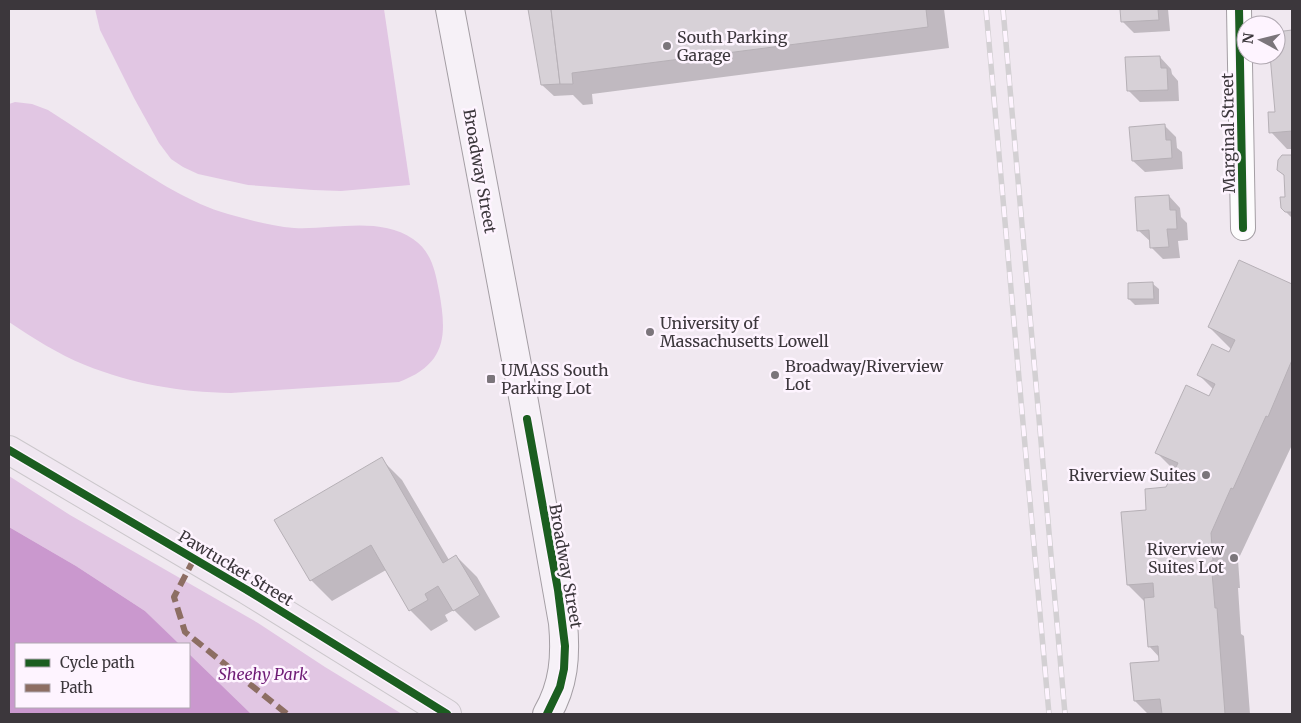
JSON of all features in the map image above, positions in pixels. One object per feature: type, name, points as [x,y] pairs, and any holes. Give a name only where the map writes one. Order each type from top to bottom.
[{"type":"main road","name":"Broadway Street","points":[[450,9],[524,402],[563,623],[564,669],[560,687],[546,714]]},
{"type":"main road","name":"Pawtucket Street","points":[[9,450],[247,590],[447,714]]},
{"type":"street","name":"Marginal Street","points":[[1239,9],[1243,228]]},
{"type":"green space","points":[[95,9],[384,9],[410,185],[341,191],[248,185],[198,174],[183,167],[171,159],[159,143],[100,30]]},
{"type":"green space","points":[[15,102],[32,104],[48,110],[161,183],[187,198],[214,209],[277,226],[309,228],[371,226],[400,232],[413,239],[424,249],[434,268],[442,307],[443,334],[435,357],[415,375],[399,382],[231,393],[175,389],[138,382],[103,372],[75,361],[36,340],[9,322],[9,104]]},
{"type":"green space","name":"Sheehy Park","points":[[9,476],[70,515],[258,623],[402,714],[247,714],[190,656],[190,643],[177,643],[145,611],[76,566],[9,527]]},
{"type":"shaded area","points":[[9,527],[76,566],[145,611],[178,643],[15,643],[15,708],[190,708],[190,655],[251,714],[9,714]]},
{"type":"building","points":[[528,9],[551,9],[560,84],[541,85]]},
{"type":"building","name":"South Parking Garage","points":[[551,9],[926,9],[928,27],[572,73],[573,84],[560,84]]},
{"type":"building","points":[[1120,9],[1158,9],[1159,20],[1121,22]]},
{"type":"building","points":[[1292,30],[1292,131],[1269,133],[1268,112],[1275,112],[1271,65],[1286,65],[1286,31]]},
{"type":"building","points":[[1160,56],[1161,68],[1167,68],[1168,90],[1127,91],[1125,57]]},
{"type":"building","points":[[1165,124],[1166,140],[1171,140],[1172,158],[1132,161],[1129,127]]},
{"type":"building","points":[[1282,155],[1292,155],[1292,212],[1285,212],[1281,208],[1280,197],[1285,197],[1284,175],[1277,170],[1278,160]]},
{"type":"building","points":[[1169,195],[1170,210],[1176,210],[1177,229],[1167,229],[1169,247],[1150,248],[1149,230],[1137,231],[1135,197]]},
{"type":"building","name":"Riverview Suites","points":[[1239,260],[1292,284],[1292,360],[1268,417],[1266,416],[1211,533],[1213,561],[1211,561],[1215,608],[1217,608],[1225,714],[1162,714],[1160,699],[1134,701],[1130,663],[1159,661],[1158,646],[1148,647],[1144,598],[1154,597],[1153,583],[1127,585],[1121,512],[1146,510],[1145,489],[1166,487],[1178,463],[1155,453],[1186,385],[1209,396],[1215,384],[1197,375],[1212,344],[1229,352],[1235,340],[1208,327]]},
{"type":"building","points":[[1153,282],[1154,299],[1128,299],[1128,283]]},
{"type":"building","points":[[382,457],[443,563],[456,555],[480,595],[453,611],[438,586],[425,594],[428,600],[409,611],[371,545],[310,581],[274,520]]},
{"type":"railway","points":[[986,9],[1049,714]]},
{"type":"railway","points":[[1003,9],[1065,714]]},
{"type":"marked path","points":[[194,559],[174,597],[185,632],[287,714]]},
{"type":"cycle path","points":[[1239,9],[1243,228]]},
{"type":"cycle path","points":[[527,419],[558,590],[565,646],[564,669],[560,687],[547,714]]},
{"type":"cycle path","points":[[9,450],[247,590],[447,714]]},
{"type":"place","name":"South Parking Garage","points":[[667,46]]},
{"type":"place","name":"University of Massachusetts Lowell","points":[[650,332]]},
{"type":"place","name":"Broadway/Riverview Lot","points":[[775,375]]},
{"type":"place","name":"UMASS South Parking Lot","points":[[491,379]]},
{"type":"place","name":"Riverview Suites","points":[[1206,475]]},
{"type":"place","name":"Riverview Suites Lot","points":[[1234,558]]}]
